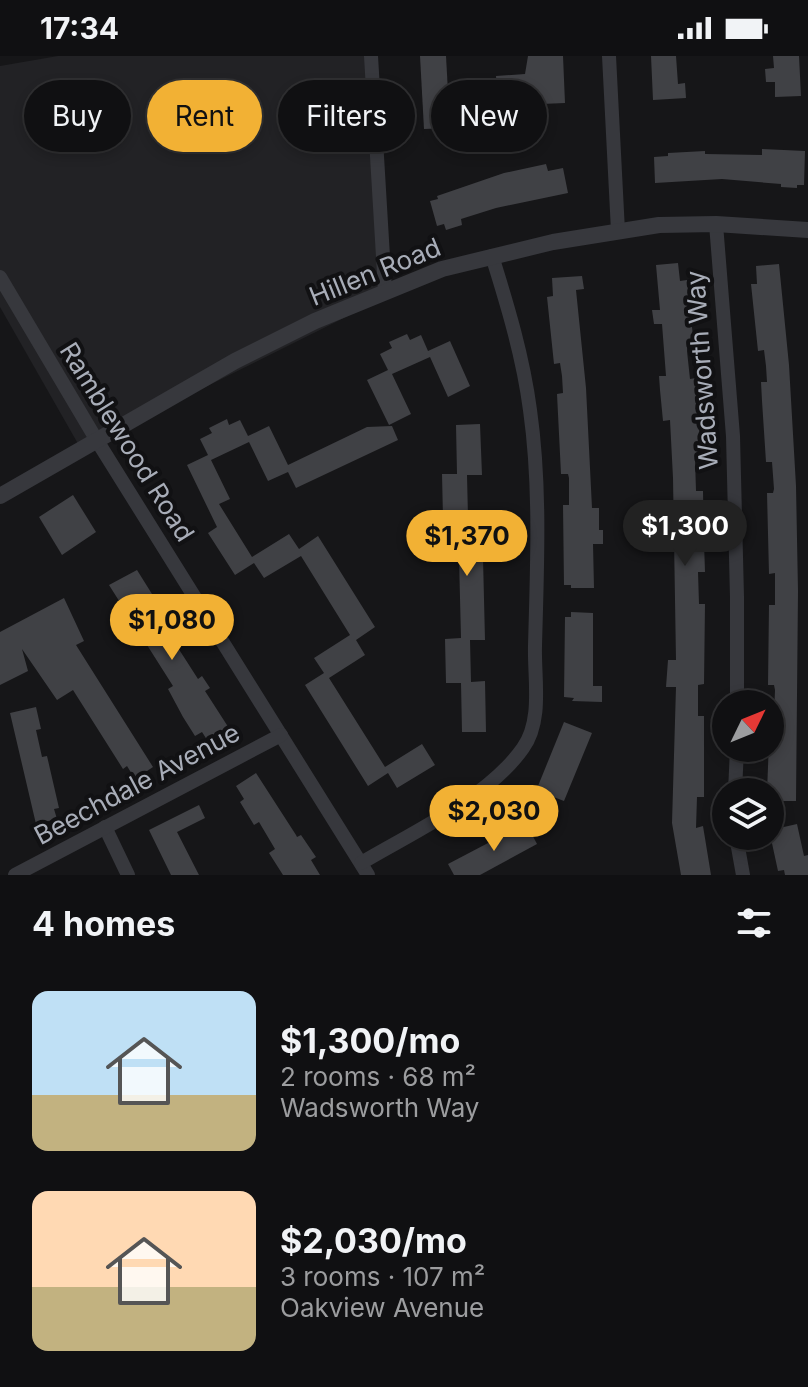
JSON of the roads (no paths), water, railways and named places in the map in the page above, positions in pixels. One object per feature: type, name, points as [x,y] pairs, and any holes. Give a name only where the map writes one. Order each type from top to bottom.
[{"type":"street","points":[[371,56],[385,290]]},
{"type":"street","points":[[609,56],[618,231]]},
{"type":"street","name":"Hillen Road","points":[[0,496],[235,361],[315,321],[442,269],[492,256],[659,225],[716,224],[808,230]]},
{"type":"street","name":"Wadsworth Way","points":[[716,224],[733,436],[737,690]]},
{"type":"street","points":[[364,869],[493,781],[525,745],[534,711],[537,505],[531,415],[513,323],[492,256]]},
{"type":"street","name":"Ramblewood Road","points":[[0,277],[96,439],[364,869]]},
{"type":"street","name":"Beechdale Avenue","points":[[15,875],[281,735]]},
{"type":"street","points":[[105,827],[128,875]]},
{"type":"street","points":[[739,850],[743,875]]}]
